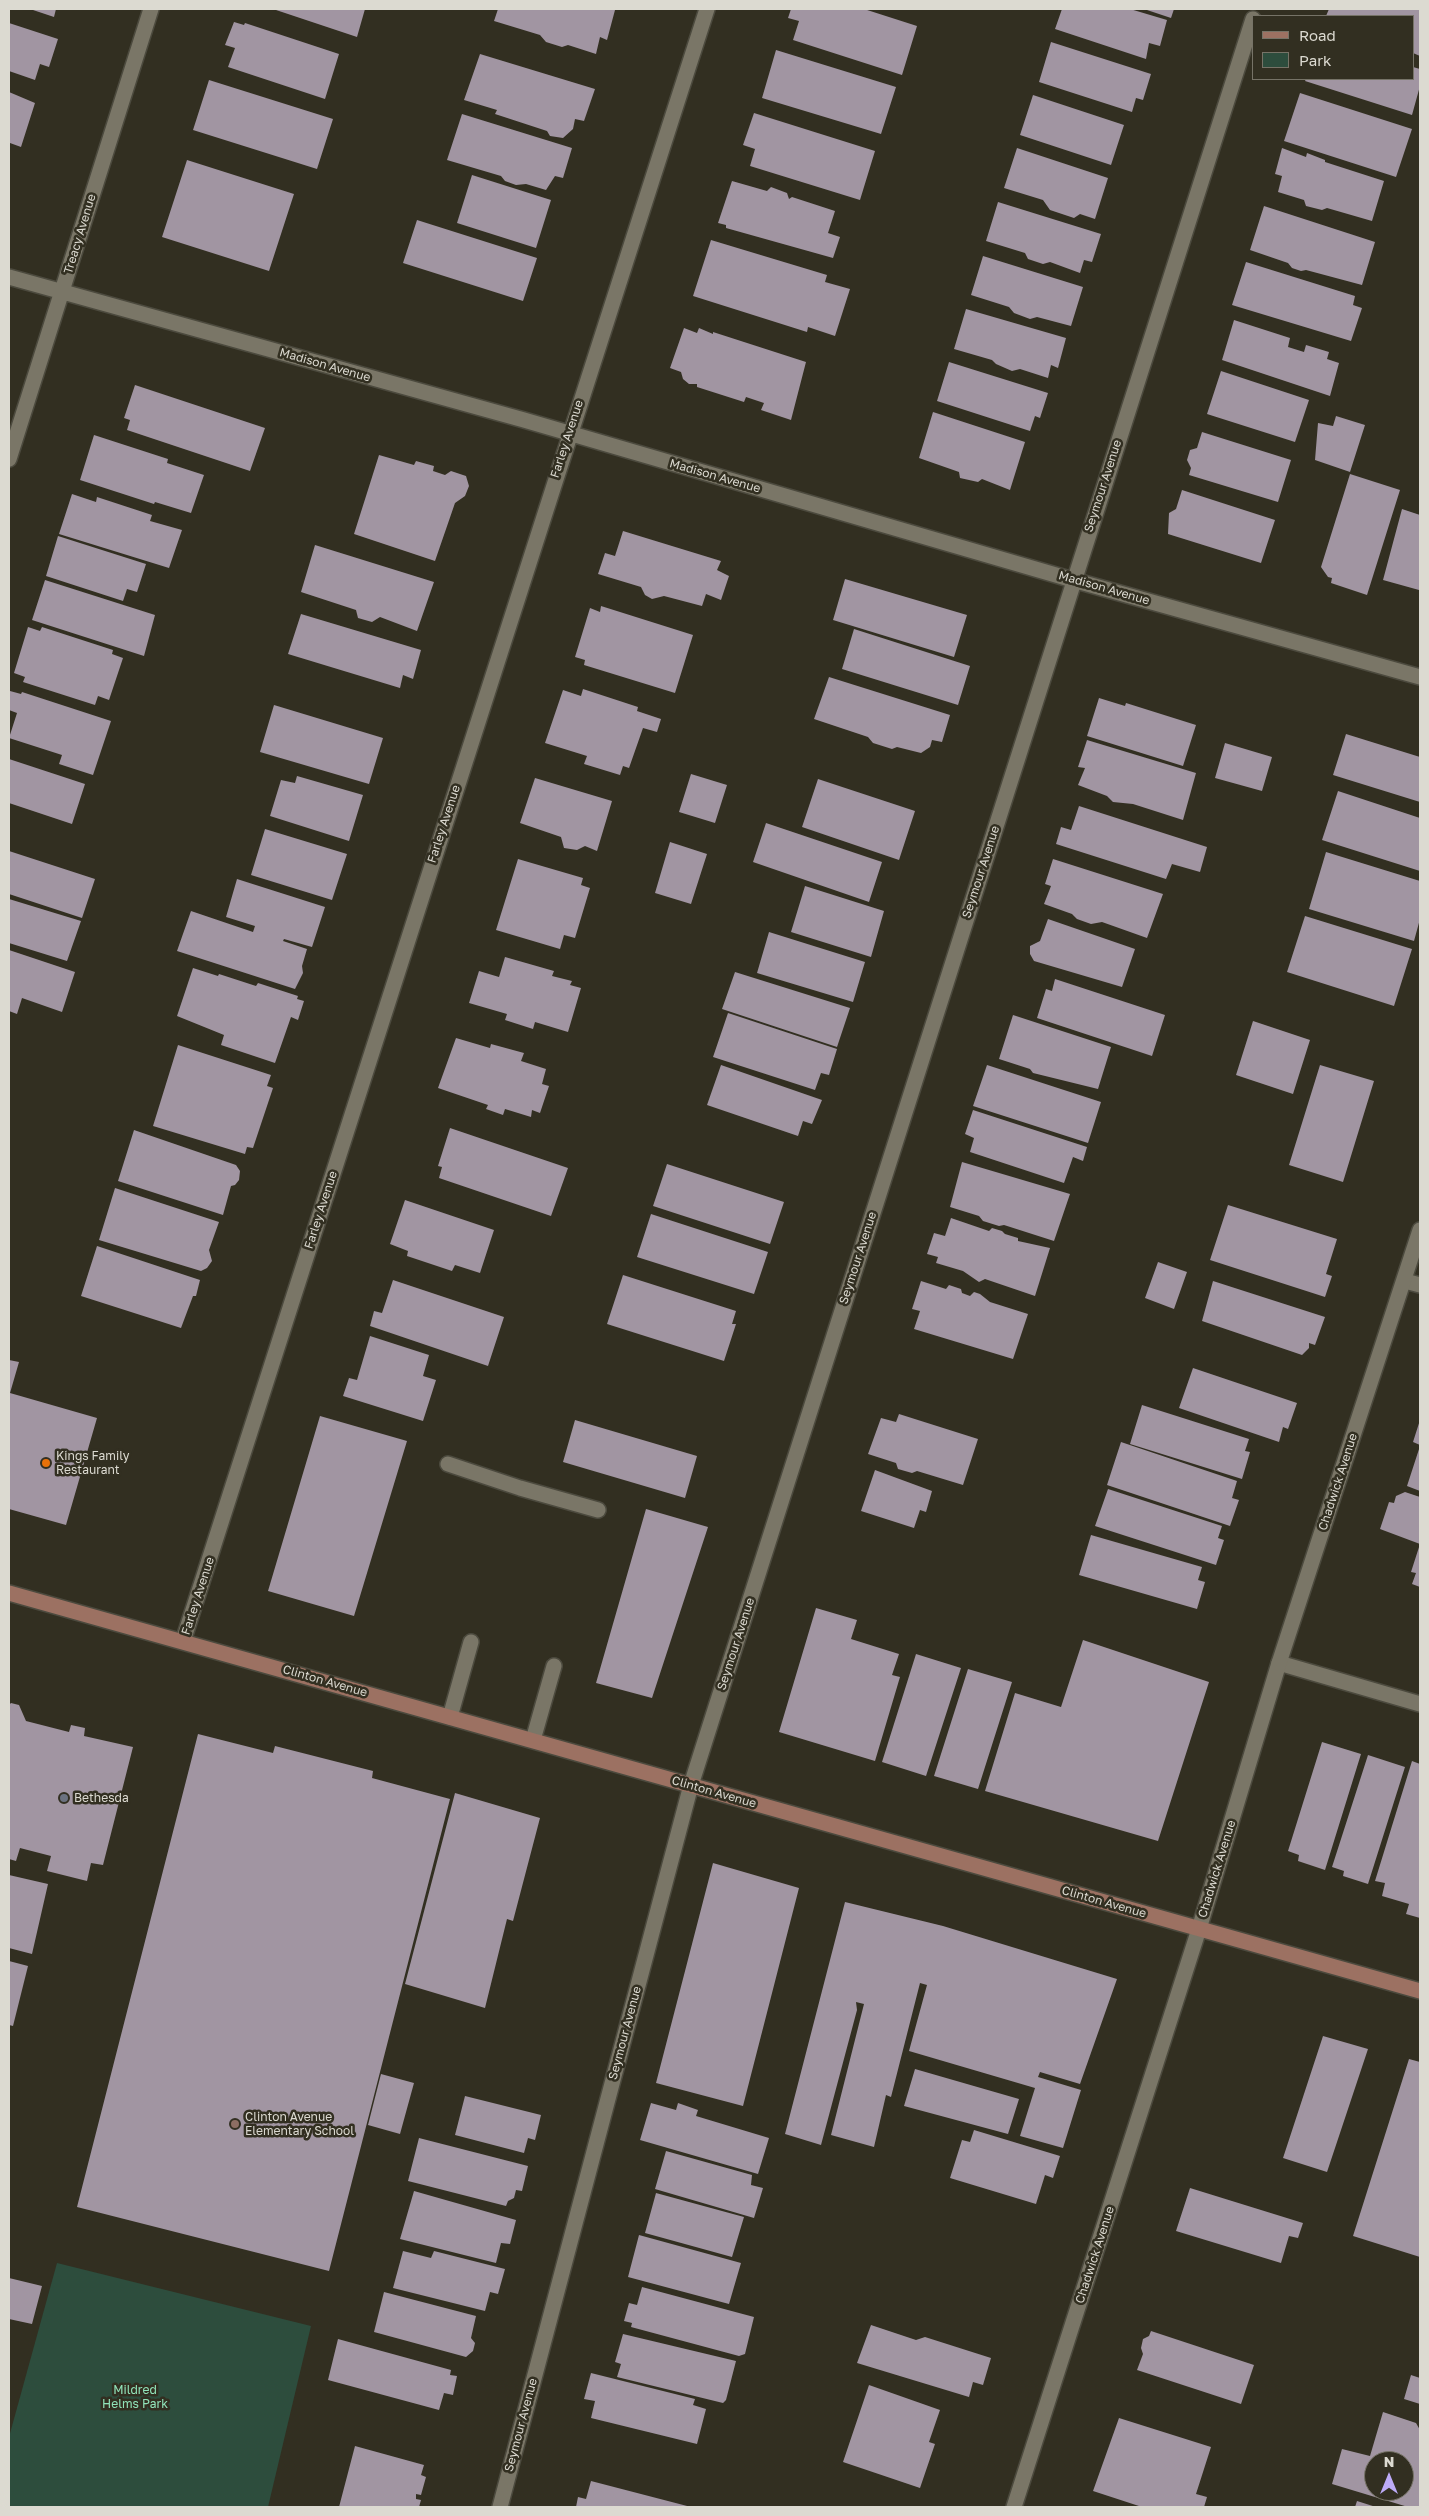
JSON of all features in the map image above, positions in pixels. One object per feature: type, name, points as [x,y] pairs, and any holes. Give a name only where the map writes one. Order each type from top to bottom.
[{"type":"main road","name":"Clinton Avenue","points":[[9,1593],[183,1640],[691,1786],[1420,1991]]},
{"type":"street","name":"Treacy Avenue","points":[[9,459],[151,9]]},
{"type":"street","name":"Farley Avenue","points":[[183,1640],[569,433],[707,9]]},
{"type":"street","name":"Seymour Avenue","points":[[500,2507],[691,1786],[1252,21]]},
{"type":"street","name":"Madison Avenue","points":[[9,277],[569,433],[1073,580],[1420,677]]},
{"type":"street","name":"Chadwick Avenue","points":[[1014,2507],[1199,1929],[1279,1663],[1420,1230]]},
{"type":"street","points":[[1405,1280],[1420,1285]]},
{"type":"street","points":[[448,1464],[520,1488],[598,1510]]},
{"type":"street","points":[[450,1717],[471,1642]]},
{"type":"street","points":[[1279,1663],[1420,1704]]},
{"type":"street","points":[[533,1740],[554,1666]]},
{"type":"green space","name":"Mildred Helms Park","points":[[57,2263],[311,2326],[268,2507],[9,2507],[9,2437]]},
{"type":"building","points":[[30,9],[56,9],[54,17]]},
{"type":"building","points":[[273,9],[365,9],[357,37]]},
{"type":"building","points":[[498,9],[615,10],[607,40],[600,37],[596,54],[568,45],[562,47],[546,42],[540,35],[494,21]]},
{"type":"building","points":[[791,9],[864,9],[917,26],[902,75],[793,40],[799,21],[788,18]]},
{"type":"building","points":[[1062,9],[1130,9],[1167,20],[1160,46],[1149,43],[1146,59],[1055,29]]},
{"type":"building","points":[[1144,9],[1174,9],[1171,18]]},
{"type":"building","points":[[1329,9],[1420,9],[1420,56],[1414,53],[1414,15],[1326,15]]},
{"type":"building","points":[[234,22],[244,25],[245,23],[339,54],[325,99],[228,67],[235,48],[225,45]]},
{"type":"building","points":[[9,23],[58,39],[49,67],[40,64],[35,80],[9,71]]},
{"type":"building","points":[[1051,42],[1151,74],[1143,100],[1136,98],[1132,112],[1039,82]]},
{"type":"building","points":[[776,50],[896,87],[881,134],[762,98]]},
{"type":"building","points":[[480,54],[595,89],[584,121],[575,119],[573,129],[563,138],[550,136],[547,131],[495,114],[497,110],[464,100]]},
{"type":"building","points":[[1414,67],[1420,69],[1420,86],[1412,115],[1305,81],[1414,80]]},
{"type":"building","points":[[209,80],[333,119],[317,169],[193,130]]},
{"type":"building","points":[[9,92],[35,103],[21,147],[10,143],[9,147]]},
{"type":"building","points":[[1300,93],[1412,129],[1396,177],[1284,141]]},
{"type":"building","points":[[1033,95],[1124,125],[1111,165],[1020,135]]},
{"type":"building","points":[[754,113],[875,151],[860,200],[750,166],[755,149],[743,145]]},
{"type":"building","points":[[462,114],[572,148],[563,178],[555,176],[546,190],[526,184],[516,185],[505,181],[501,176],[447,160]]},
{"type":"building","points":[[1017,148],[1108,178],[1095,219],[1080,214],[1074,218],[1050,210],[1043,200],[1004,188]]},
{"type":"building","points":[[1282,148],[1306,157],[1307,153],[1325,160],[1325,162],[1384,181],[1372,221],[1327,208],[1322,210],[1306,206],[1304,200],[1278,192],[1282,176],[1275,174]]},
{"type":"building","points":[[187,160],[294,194],[269,271],[162,237]]},
{"type":"building","points":[[472,175],[551,200],[536,248],[457,223]]},
{"type":"building","points":[[732,181],[767,191],[771,187],[787,193],[789,199],[792,197],[835,211],[828,233],[840,237],[833,258],[726,228],[726,225],[718,223]]},
{"type":"building","points":[[998,202],[1101,234],[1092,262],[1084,260],[1080,273],[1050,262],[1043,264],[1028,259],[1025,253],[986,241]]},
{"type":"building","points":[[1264,206],[1375,242],[1362,285],[1306,270],[1301,271],[1292,268],[1288,263],[1250,250]]},
{"type":"building","points":[[417,220],[537,258],[523,301],[403,263]]},
{"type":"building","points":[[711,240],[827,275],[825,282],[850,289],[835,336],[808,327],[807,332],[693,296]]},
{"type":"building","points":[[983,256],[1083,287],[1071,326],[1037,317],[1030,319],[1014,313],[1009,307],[971,295]]},
{"type":"building","points":[[1246,262],[1355,296],[1353,305],[1362,308],[1351,341],[1232,305]]},
{"type":"building","points":[[966,309],[1066,338],[1058,368],[1051,365],[1048,378],[1020,369],[1012,371],[996,364],[992,360],[954,349]]},
{"type":"building","points":[[1234,320],[1290,338],[1288,347],[1304,352],[1306,345],[1329,352],[1327,359],[1339,363],[1330,396],[1222,360]]},
{"type":"building","points":[[684,328],[697,333],[699,328],[806,362],[791,420],[761,410],[764,403],[746,397],[744,402],[697,387],[697,384],[689,384],[683,379],[681,372],[670,368]]},
{"type":"building","points":[[949,362],[1048,393],[1040,418],[1035,416],[1030,431],[937,401]]},
{"type":"building","points":[[1221,371],[1309,400],[1295,442],[1207,414]]},
{"type":"building","points":[[135,385],[265,428],[250,471],[127,430],[130,420],[124,418]]},
{"type":"building","points":[[933,412],[1025,442],[1010,490],[982,479],[978,482],[960,478],[959,472],[919,458]]},
{"type":"building","points":[[1336,416],[1365,425],[1350,472],[1315,460],[1318,423],[1333,426]]},
{"type":"building","points":[[1202,432],[1291,460],[1278,502],[1189,475],[1191,468],[1187,460],[1190,450],[1197,448]]},
{"type":"building","points":[[94,435],[168,459],[167,463],[204,475],[191,513],[155,502],[154,504],[80,480]]},
{"type":"building","points":[[379,455],[414,465],[416,461],[434,466],[433,471],[445,475],[451,471],[466,476],[469,486],[465,496],[455,503],[435,561],[354,534]]},
{"type":"building","points":[[1350,474],[1400,490],[1367,595],[1331,583],[1332,578],[1328,577],[1321,567]]},
{"type":"building","points":[[1182,490],[1275,520],[1261,563],[1168,534],[1169,513],[1176,509]]},
{"type":"building","points":[[72,494],[96,502],[97,497],[152,515],[150,521],[182,530],[169,568],[59,534]]},
{"type":"building","points":[[1402,509],[1420,515],[1419,590],[1383,580]]},
{"type":"building","points":[[623,531],[721,561],[717,570],[729,576],[721,600],[706,594],[702,606],[664,596],[652,599],[645,595],[641,587],[598,574],[605,553],[615,556]]},
{"type":"building","points":[[58,536],[146,564],[137,592],[127,589],[123,601],[46,576]]},
{"type":"building","points":[[315,545],[434,582],[417,631],[380,617],[372,622],[358,618],[356,610],[301,592]]},
{"type":"building","points":[[845,579],[967,615],[954,657],[833,620]]},
{"type":"building","points":[[45,580],[155,615],[144,656],[32,620]]},
{"type":"building","points":[[601,606],[693,635],[675,693],[584,665],[585,660],[575,657],[590,608],[600,612]]},
{"type":"building","points":[[301,614],[421,650],[413,679],[403,675],[400,688],[288,654]]},
{"type":"building","points":[[28,627],[40,631],[42,627],[113,650],[112,654],[123,658],[109,700],[98,696],[95,705],[23,682],[25,677],[14,673]]},
{"type":"building","points":[[854,629],[970,666],[958,705],[842,669]]},
{"type":"building","points":[[829,677],[950,715],[942,742],[932,740],[930,747],[921,753],[897,747],[892,749],[873,743],[868,737],[814,719]]},
{"type":"building","points":[[583,689],[638,707],[637,711],[661,719],[657,732],[643,728],[629,768],[623,766],[620,775],[584,764],[587,756],[545,743],[563,690],[581,696]]},
{"type":"building","points":[[10,691],[21,694],[22,692],[111,721],[93,775],[59,764],[62,755],[9,738],[17,713],[9,710]]},
{"type":"building","points":[[1099,698],[1125,706],[1126,703],[1196,725],[1183,766],[1087,736]]},
{"type":"building","points":[[274,705],[383,738],[369,784],[260,752]]},
{"type":"building","points":[[1346,734],[1420,757],[1420,802],[1333,775]]},
{"type":"building","points":[[1087,740],[1196,773],[1183,820],[1133,804],[1113,802],[1107,796],[1078,785],[1085,768],[1078,767]]},
{"type":"building","points":[[1225,743],[1272,757],[1262,791],[1215,778]]},
{"type":"building","points":[[9,759],[85,784],[72,824],[9,803]]},
{"type":"building","points":[[691,774],[727,785],[715,823],[679,812]]},
{"type":"building","points":[[297,776],[363,795],[349,841],[270,816],[281,780],[295,783]]},
{"type":"building","points":[[535,778],[612,801],[597,851],[585,846],[577,850],[564,848],[561,837],[520,823]]},
{"type":"building","points":[[818,779],[915,811],[899,860],[802,827]]},
{"type":"building","points":[[1338,791],[1420,818],[1420,871],[1322,840]]},
{"type":"building","points":[[1079,806],[1207,847],[1200,872],[1172,864],[1166,879],[1056,844],[1061,827],[1071,830]]},
{"type":"building","points":[[766,823],[882,862],[869,902],[753,862]]},
{"type":"building","points":[[265,829],[347,854],[332,900],[251,875]]},
{"type":"building","points":[[670,842],[707,854],[691,904],[655,893]]},
{"type":"building","points":[[9,851],[95,879],[82,918],[9,894]]},
{"type":"building","points":[[1326,852],[1420,881],[1420,919],[1414,941],[1309,909]]},
{"type":"building","points":[[518,859],[583,878],[581,885],[590,888],[575,938],[564,935],[560,949],[496,930]]},
{"type":"building","points":[[1053,859],[1163,894],[1147,938],[1102,922],[1091,924],[1077,919],[1072,914],[1044,904],[1051,886],[1045,884]]},
{"type":"building","points":[[237,879],[325,907],[312,947],[284,939],[283,941],[307,949],[302,966],[303,973],[295,989],[177,951],[191,911],[253,932],[255,926],[226,917]]},
{"type":"building","points":[[805,886],[884,911],[871,957],[791,932]]},
{"type":"building","points":[[9,899],[81,921],[67,961],[9,943]]},
{"type":"building","points":[[1305,916],[1412,949],[1394,1006],[1287,972]]},
{"type":"building","points":[[1048,919],[1135,949],[1122,987],[1034,961],[1030,954],[1030,946],[1040,941]]},
{"type":"building","points":[[769,932],[865,962],[853,1002],[757,973]]},
{"type":"building","points":[[9,950],[75,972],[62,1012],[22,998],[17,1014],[9,1011]]},
{"type":"building","points":[[505,957],[554,971],[552,976],[572,981],[570,985],[581,988],[568,1032],[535,1022],[533,1029],[505,1020],[507,1014],[469,1003],[479,971],[499,977]]},
{"type":"building","points":[[193,968],[256,986],[258,983],[298,996],[297,999],[304,1001],[298,1020],[291,1017],[275,1063],[221,1045],[224,1035],[177,1016]]},
{"type":"building","points":[[735,972],[850,1008],[837,1047],[722,1009]]},
{"type":"building","points":[[1055,979],[1165,1015],[1152,1056],[1037,1018],[1046,989],[1052,991]]},
{"type":"building","points":[[728,1013],[837,1049],[829,1075],[821,1073],[815,1090],[713,1057]]},
{"type":"building","points":[[1013,1015],[1111,1047],[1098,1089],[1033,1073],[1030,1069],[999,1059]]},
{"type":"building","points":[[1253,1021],[1310,1040],[1293,1094],[1236,1075]]},
{"type":"building","points":[[456,1038],[490,1048],[491,1044],[524,1053],[521,1061],[546,1069],[542,1084],[549,1086],[540,1113],[532,1110],[531,1117],[505,1109],[503,1115],[486,1109],[488,1105],[438,1088]]},
{"type":"building","points":[[178,1045],[271,1075],[267,1086],[273,1088],[253,1148],[247,1147],[245,1154],[153,1126]]},
{"type":"building","points":[[721,1065],[822,1100],[812,1124],[803,1121],[798,1136],[707,1105]]},
{"type":"building","points":[[987,1065],[1101,1102],[1088,1143],[973,1106]]},
{"type":"building","points":[[1320,1065],[1374,1081],[1343,1182],[1289,1165]]},
{"type":"building","points":[[973,1110],[1087,1147],[1083,1161],[1073,1157],[1064,1183],[970,1152],[974,1138],[965,1134]]},
{"type":"building","points":[[450,1128],[568,1168],[551,1216],[439,1178],[442,1167],[438,1166]]},
{"type":"building","points":[[134,1130],[236,1165],[240,1171],[239,1180],[235,1185],[231,1186],[223,1215],[118,1181]]},
{"type":"building","points":[[962,1162],[1070,1194],[1054,1241],[1004,1225],[999,1226],[983,1221],[979,1216],[950,1207]]},
{"type":"building","points":[[667,1164],[784,1202],[770,1244],[653,1206]]},
{"type":"building","points":[[115,1188],[219,1222],[209,1250],[212,1261],[207,1268],[201,1271],[99,1240]]},
{"type":"building","points":[[405,1200],[494,1230],[480,1273],[455,1265],[452,1271],[407,1256],[408,1251],[390,1244]]},
{"type":"building","points":[[1228,1205],[1337,1239],[1326,1274],[1332,1276],[1325,1297],[1210,1260]]},
{"type":"building","points":[[651,1214],[768,1252],[754,1294],[637,1257]]},
{"type":"building","points":[[951,1218],[989,1231],[992,1228],[1002,1231],[1005,1234],[1018,1238],[1018,1241],[1050,1248],[1035,1296],[985,1279],[979,1282],[963,1271],[936,1263],[938,1257],[927,1254],[934,1233],[945,1236]]},
{"type":"building","points":[[97,1246],[200,1280],[196,1296],[193,1296],[181,1328],[81,1296]]},
{"type":"building","points":[[1158,1262],[1187,1272],[1174,1309],[1145,1298]]},
{"type":"building","points":[[623,1275],[736,1311],[732,1324],[736,1324],[724,1361],[607,1324]]},
{"type":"building","points":[[393,1280],[504,1317],[488,1366],[370,1326],[374,1311],[382,1313]]},
{"type":"building","points":[[921,1281],[946,1289],[949,1285],[961,1289],[962,1293],[970,1296],[974,1292],[990,1302],[1028,1314],[1013,1359],[914,1329],[920,1311],[912,1309]]},
{"type":"building","points":[[1213,1281],[1325,1317],[1315,1345],[1309,1343],[1309,1348],[1302,1355],[1202,1321]]},
{"type":"building","points":[[370,1336],[429,1355],[423,1376],[436,1380],[423,1421],[343,1396],[349,1378],[357,1380]]},
{"type":"building","name":"Kings Family Restaurant","points":[[9,1360],[19,1362],[10,1393],[97,1418],[66,1525],[9,1509]]},
{"type":"building","points":[[1193,1368],[1297,1403],[1288,1429],[1283,1427],[1279,1442],[1179,1408]]},
{"type":"building","points":[[1142,1405],[1249,1439],[1245,1451],[1250,1452],[1242,1479],[1130,1444]]},
{"type":"building","points":[[899,1414],[978,1439],[963,1485],[917,1471],[912,1473],[898,1469],[896,1463],[868,1454],[881,1418],[896,1422]]},
{"type":"building","points":[[320,1416],[407,1441],[354,1616],[268,1591]]},
{"type":"building","points":[[575,1420],[697,1456],[685,1498],[563,1462]]},
{"type":"building","points":[[1420,1420],[1420,1445],[1413,1442]]},
{"type":"building","points":[[1121,1442],[1237,1481],[1232,1498],[1239,1500],[1230,1526],[1107,1485]]},
{"type":"building","points":[[1420,1446],[1420,1491],[1407,1486]]},
{"type":"building","points":[[875,1470],[932,1491],[926,1512],[920,1510],[914,1528],[861,1511]]},
{"type":"building","points":[[1108,1489],[1222,1526],[1218,1538],[1224,1540],[1216,1565],[1095,1526]]},
{"type":"building","points":[[1405,1492],[1420,1497],[1420,1544],[1380,1529],[1389,1502],[1394,1503],[1396,1496]]},
{"type":"building","points":[[646,1509],[708,1527],[652,1698],[596,1683]]},
{"type":"building","points":[[1091,1535],[1202,1567],[1198,1580],[1205,1582],[1197,1609],[1079,1575]]},
{"type":"building","points":[[1420,1544],[1420,1587],[1412,1584],[1416,1573],[1411,1572]]},
{"type":"building","points":[[816,1608],[857,1620],[851,1639],[899,1654],[892,1675],[900,1677],[875,1761],[779,1732]]},
{"type":"building","points":[[1083,1640],[1209,1682],[1158,1841],[985,1791],[1015,1693],[1061,1707]]},
{"type":"building","points":[[916,1654],[961,1668],[926,1776],[882,1762]]},
{"type":"building","points":[[968,1669],[1012,1682],[978,1789],[934,1776]]},
{"type":"building","name":"Bethesda","points":[[11,1703],[19,1705],[26,1721],[69,1732],[71,1725],[85,1728],[84,1736],[133,1747],[103,1865],[91,1863],[87,1881],[47,1871],[51,1856],[20,1848],[16,1861],[9,1859],[9,1705]]},
{"type":"building","name":"Clinton Avenue Elementary School","points":[[198,1734],[273,1753],[275,1746],[373,1771],[372,1778],[450,1799],[329,2271],[77,2207]]},
{"type":"building","points":[[1322,1742],[1361,1754],[1325,1870],[1298,1861],[1299,1855],[1288,1851]]},
{"type":"building","points":[[1368,1755],[1405,1767],[1368,1884],[1343,1876],[1344,1871],[1332,1867]]},
{"type":"building","points":[[1412,1761],[1420,1764],[1420,1918],[1406,1914],[1409,1904],[1382,1896],[1385,1883],[1375,1881]]},
{"type":"building","points":[[455,1793],[540,1818],[513,1921],[507,1919],[485,2008],[405,1984]]},
{"type":"building","points":[[713,1863],[799,1888],[743,2106],[656,2083]]},
{"type":"building","points":[[9,1875],[48,1884],[32,1954],[9,1948]]},
{"type":"building","points":[[845,1902],[943,1926],[1117,1979],[1080,2084],[1040,2072],[1038,2077],[1081,2090],[1063,2148],[1020,2136],[1035,2088],[909,2051],[927,1985],[920,1983],[891,2097],[886,2095],[874,2147],[831,2135],[864,2004],[856,2002],[857,2010],[821,2145],[785,2134]]},
{"type":"building","points":[[9,1961],[28,1966],[13,2026],[9,2025]]},
{"type":"building","points":[[1323,2036],[1368,2049],[1327,2172],[1283,2158]]},
{"type":"building","points":[[1409,2059],[1420,2062],[1420,2257],[1353,2236]]},
{"type":"building","points":[[915,2069],[1019,2099],[1008,2134],[904,2106]]},
{"type":"building","points":[[381,2074],[414,2083],[400,2134],[368,2125]]},
{"type":"building","points":[[465,2096],[541,2115],[535,2140],[528,2138],[524,2153],[455,2135]]},
{"type":"building","points":[[651,2103],[676,2110],[678,2103],[698,2110],[696,2116],[769,2138],[758,2174],[640,2140]]},
{"type":"building","points":[[974,2130],[1060,2156],[1053,2178],[1045,2175],[1036,2204],[950,2178],[962,2140],[970,2142]]},
{"type":"building","points":[[419,2138],[528,2166],[522,2191],[516,2190],[514,2198],[508,2201],[506,2206],[408,2181]]},
{"type":"building","points":[[666,2151],[752,2175],[751,2185],[763,2188],[754,2218],[655,2189]]},
{"type":"building","points":[[1190,2188],[1303,2223],[1298,2238],[1289,2236],[1281,2263],[1176,2231]]},
{"type":"building","points":[[414,2191],[516,2220],[510,2244],[501,2243],[496,2263],[400,2239]]},
{"type":"building","points":[[656,2193],[744,2217],[732,2257],[645,2233]]},
{"type":"building","points":[[639,2235],[741,2263],[729,2304],[628,2277]]},
{"type":"building","points":[[403,2251],[431,2258],[434,2251],[505,2269],[498,2294],[490,2292],[485,2311],[393,2288]]},
{"type":"building","points":[[9,2278],[42,2286],[32,2324],[9,2319]]},
{"type":"building","points":[[642,2287],[754,2317],[745,2354],[739,2356],[631,2327],[632,2323],[624,2321],[629,2303],[637,2305]]},
{"type":"building","points":[[384,2292],[476,2316],[471,2338],[475,2343],[473,2351],[466,2357],[374,2332]]},
{"type":"building","points":[[871,2325],[916,2340],[925,2337],[991,2358],[983,2385],[973,2382],[969,2397],[857,2363]]},
{"type":"building","points":[[1151,2331],[1254,2365],[1241,2404],[1137,2370],[1143,2354],[1141,2348],[1143,2339],[1149,2336]]},
{"type":"building","points":[[623,2334],[736,2361],[726,2400],[723,2403],[617,2377],[621,2364],[615,2362]]},
{"type":"building","points":[[338,2339],[451,2370],[450,2375],[457,2376],[453,2395],[444,2393],[439,2410],[328,2380]]},
{"type":"building","points":[[591,2373],[695,2399],[693,2405],[706,2409],[697,2444],[591,2418],[595,2401],[584,2399]]},
{"type":"building","points":[[1411,2375],[1420,2378],[1420,2404],[1404,2399]]},
{"type":"building","points":[[869,2385],[940,2410],[929,2442],[935,2444],[920,2488],[843,2462]]},
{"type":"building","points":[[1383,2412],[1416,2423],[1420,2430],[1420,2507],[1408,2507],[1388,2501],[1414,2501],[1414,2451],[1371,2451]]},
{"type":"building","points":[[1119,2418],[1211,2447],[1196,2494],[1207,2497],[1204,2507],[1142,2507],[1093,2491]]},
{"type":"building","points":[[355,2446],[424,2465],[421,2475],[426,2477],[421,2495],[416,2494],[416,2499],[421,2500],[419,2507],[339,2507]]},
{"type":"building","points":[[1342,2449],[1364,2454],[1364,2494],[1332,2484]]},
{"type":"building","points":[[591,2481],[691,2507],[576,2507],[578,2497],[586,2499]]},
{"type":"building","points":[[1357,2501],[1376,2507],[1355,2507]]},
{"type":"place","name":"Kings Family Restaurant","points":[[46,1463]]},
{"type":"place","name":"Bethesda","points":[[64,1798]]},
{"type":"place","name":"Clinton Avenue Elementary School","points":[[235,2124]]}]
